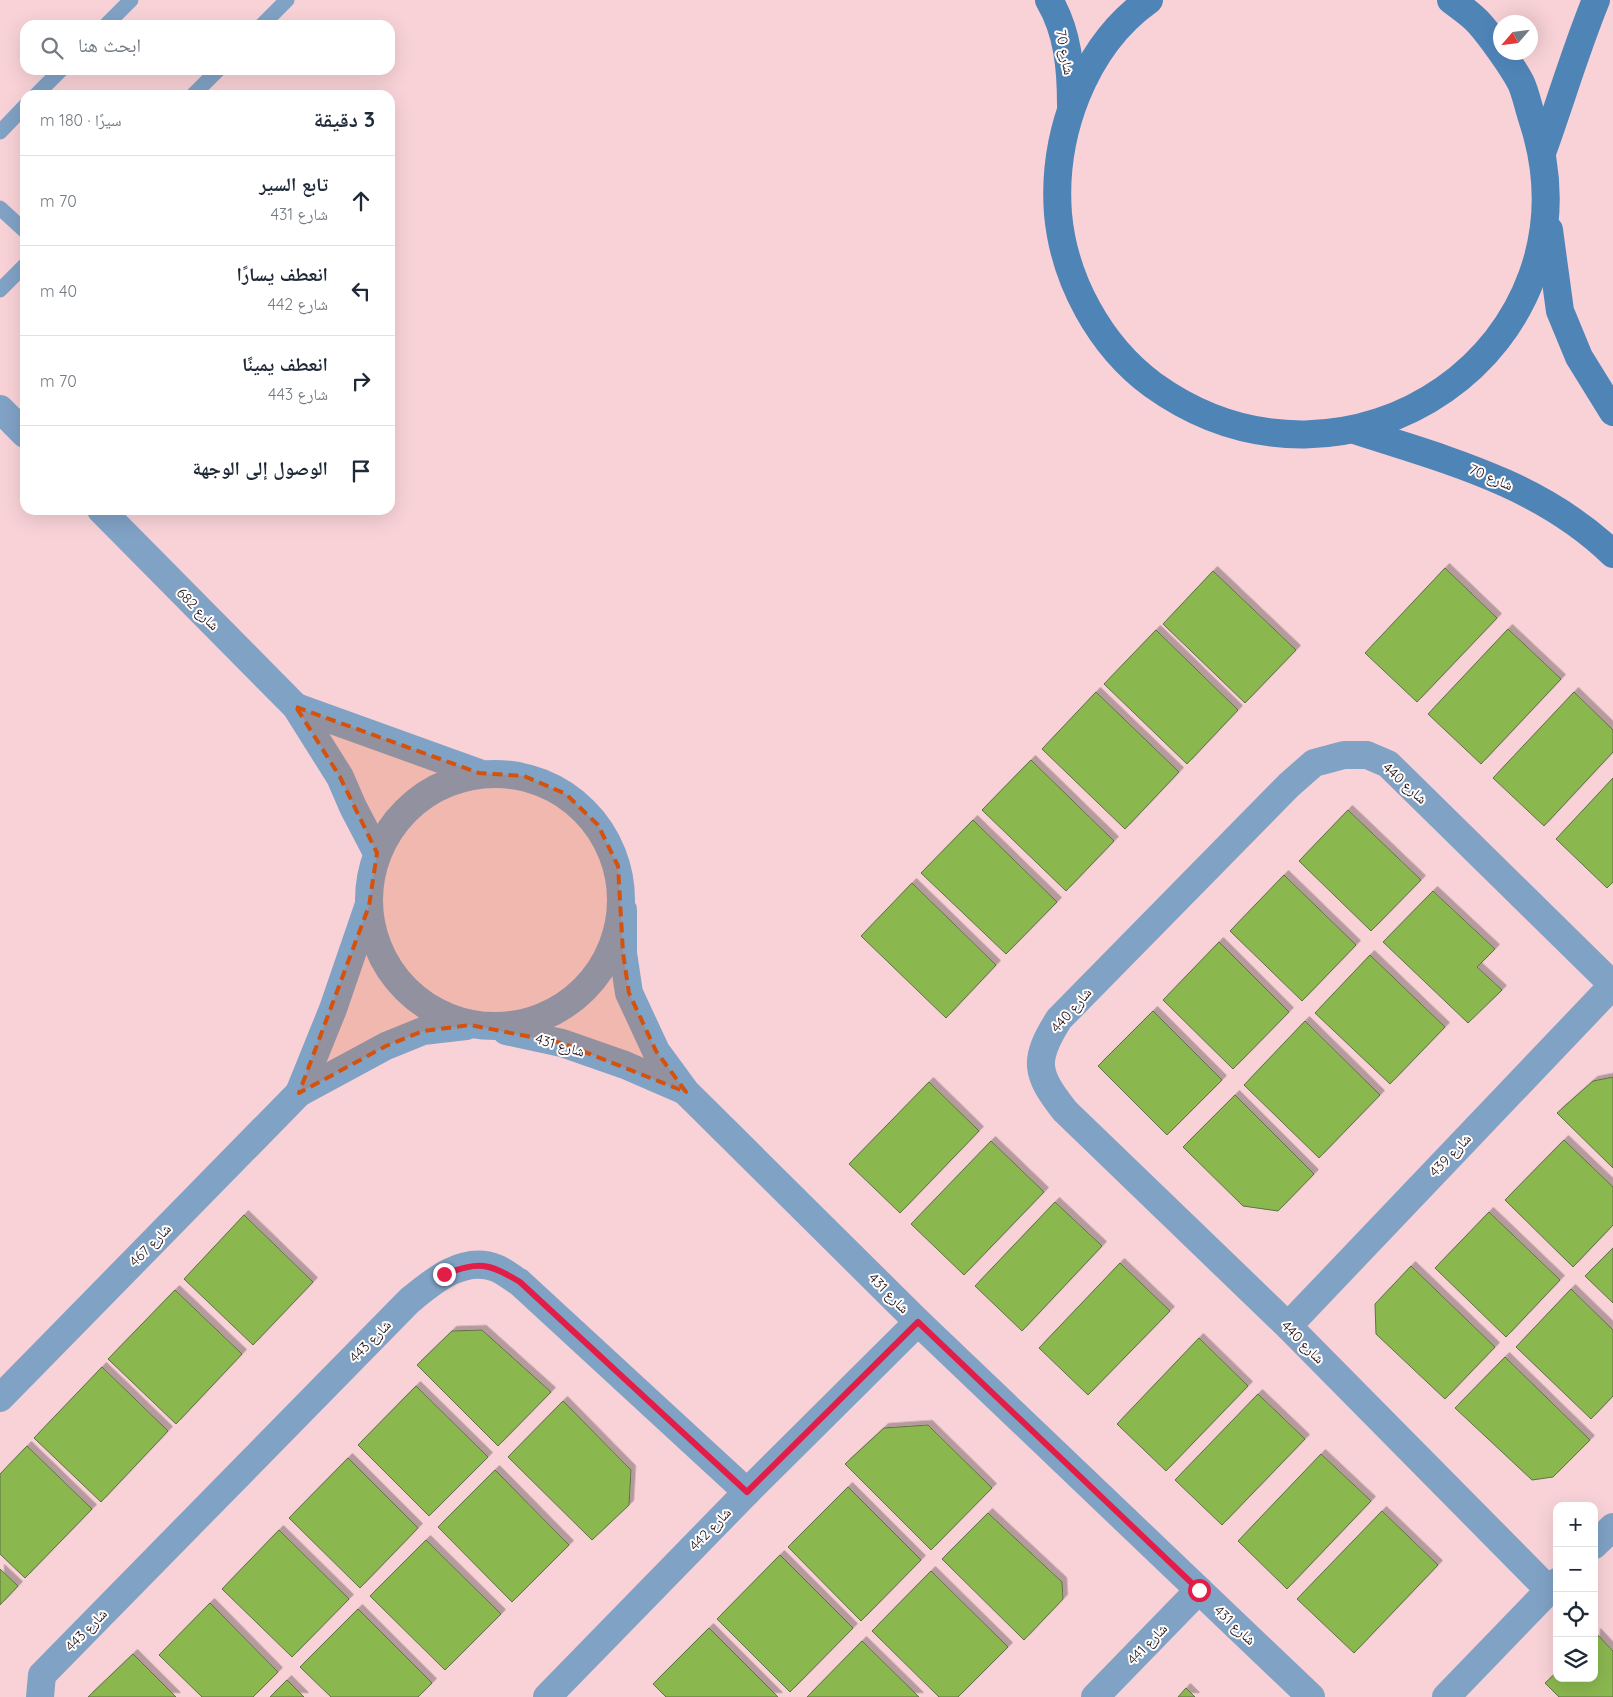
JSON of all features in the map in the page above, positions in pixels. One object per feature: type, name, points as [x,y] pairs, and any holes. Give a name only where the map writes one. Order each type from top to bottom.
[{"type":"main road","name":"شارع 70","points":[[1049,0],[1065,40],[1071,73],[1071,107]]},
{"type":"main road","points":[[1149,0],[1135,10],[1097,54],[1071,107],[1061,142],[1057,180],[1058,217],[1066,254],[1078,289],[1095,322],[1118,352],[1145,378],[1174,400],[1208,417],[1243,428],[1280,435],[1317,436],[1354,430],[1392,419],[1427,402],[1459,379],[1487,351],[1511,319],[1529,284],[1540,246],[1546,207]]},
{"type":"main road","points":[[1451,0],[1480,23],[1520,82],[1543,150],[1546,207],[1560,311],[1579,357],[1613,412]]},
{"type":"main road","points":[[1543,150],[1596,0]]},
{"type":"main road","name":"شارع 70","points":[[1354,430],[1477,469],[1535,496],[1601,543],[1613,554]]},
{"type":"street","points":[[0,409],[20,429]]},
{"type":"street","name":"شارع 682","points":[[105,515],[296,707],[340,777],[377,853]]},
{"type":"street","name":"شارع 682","points":[[296,707],[480,773]]},
{"type":"street","name":"شارع 440","points":[[1446,1697],[1553,1586],[1065,1111],[1048,1090],[1039,1068],[1046,1039],[1059,1019],[1289,785],[1314,763],[1344,755],[1367,755],[1388,764],[1613,985]]},
{"type":"street","points":[[479,1026],[438,1014],[411,995],[389,969],[375,938],[368,906],[370,879],[377,853],[394,824],[417,799],[447,782],[480,773]]},
{"type":"street","name":"شارع 431","points":[[480,773],[524,776],[557,790],[566,794],[598,825],[618,866],[623,910],[623,954],[629,993],[656,1051],[686,1092],[918,1322],[1311,1697]]},
{"type":"street","name":"شارع 467","points":[[299,1093],[333,1009],[368,906]]},
{"type":"street","name":"شارع 467","points":[[0,1398],[299,1093],[386,1046],[423,1031],[537,1021],[579,997],[610,958],[623,910]]},
{"type":"street","name":"شارع 439","points":[[1288,1326],[1613,985]]},
{"type":"street","name":"شارع 431","points":[[479,1026],[562,1043],[625,1065],[686,1092]]},
{"type":"street","name":"شارع 443","points":[[40,1697],[42,1675],[408,1301],[444,1274],[470,1266],[495,1267],[520,1282],[747,1492]]},
{"type":"street","name":"شارع 442","points":[[547,1697],[747,1492],[918,1322]]},
{"type":"street","points":[[1598,1541],[1613,1527]]},
{"type":"street","name":"شارع 441","points":[[1095,1697],[1199,1590]]},
{"type":"lane","points":[[111,20],[131,0]]},
{"type":"lane","points":[[267,20],[287,0]]},
{"type":"lane","points":[[41,90],[57,75]]},
{"type":"lane","points":[[198,90],[213,75]]},
{"type":"lane","points":[[0,132],[20,111]]},
{"type":"lane","points":[[0,208],[20,226]]},
{"type":"lane","points":[[0,290],[20,270]]},
{"type":"highlighted area","points":[[296,707],[479,773],[524,776],[566,794],[598,825],[618,866],[623,953],[629,993],[656,1051],[686,1092],[562,1043],[470,1025],[423,1031],[386,1046],[299,1093],[369,906],[377,853],[340,777]]},
{"type":"building","points":[[1445,568],[1497,618],[1417,702],[1365,653]]},
{"type":"building","points":[[1213,571],[1296,650],[1245,703],[1163,624]]},
{"type":"building","points":[[1508,629],[1561,679],[1481,764],[1428,714]]},
{"type":"building","points":[[1156,630],[1238,710],[1187,764],[1104,684]]},
{"type":"building","points":[[1096,692],[1179,772],[1125,829],[1042,749]]},
{"type":"building","points":[[1574,692],[1613,730],[1613,752],[1544,826],[1493,778]]},
{"type":"building","points":[[1031,760],[1114,841],[1066,891],[982,810]]},
{"type":"building","points":[[1613,778],[1613,882],[1607,888],[1556,839]]},
{"type":"building","points":[[1348,810],[1421,880],[1371,931],[1299,861]]},
{"type":"building","points":[[973,820],[1057,902],[1006,954],[921,873]]},
{"type":"building","points":[[1284,875],[1356,945],[1302,1001],[1230,931]]},
{"type":"building","points":[[912,883],[996,965],[946,1018],[861,936]]},
{"type":"building","points":[[1433,891],[1495,949],[1477,967],[1502,990],[1468,1023],[1383,942]]},
{"type":"building","points":[[1219,942],[1289,1012],[1233,1069],[1163,1000]]},
{"type":"building","points":[[1370,955],[1445,1027],[1390,1084],[1315,1013]]},
{"type":"building","points":[[1153,1011],[1222,1080],[1167,1135],[1098,1066]]},
{"type":"building","points":[[1305,1021],[1380,1095],[1319,1158],[1244,1085]]},
{"type":"building","points":[[1613,1077],[1613,1168],[1557,1113],[1593,1081]]},
{"type":"building","points":[[929,1082],[979,1131],[900,1213],[849,1164]]},
{"type":"building","points":[[1235,1095],[1314,1174],[1278,1211],[1243,1206],[1183,1147]]},
{"type":"building","points":[[1564,1140],[1613,1187],[1613,1225],[1573,1267],[1505,1200]]},
{"type":"building","points":[[991,1141],[1044,1192],[964,1275],[911,1224]]},
{"type":"building","points":[[1055,1202],[1102,1246],[1022,1331],[975,1286]]},
{"type":"building","points":[[1489,1212],[1560,1280],[1506,1337],[1435,1268]]},
{"type":"building","points":[[244,1215],[313,1282],[253,1345],[184,1279]]},
{"type":"building","points":[[1613,1248],[1613,1303],[1585,1276]]},
{"type":"building","points":[[1120,1263],[1170,1311],[1088,1395],[1039,1348]]},
{"type":"building","points":[[1411,1266],[1495,1347],[1445,1399],[1376,1334],[1375,1304]]},
{"type":"building","points":[[1571,1289],[1613,1330],[1613,1396],[1591,1419],[1516,1347]]},
{"type":"building","points":[[175,1290],[242,1354],[176,1424],[108,1359]]},
{"type":"building","points":[[482,1330],[551,1392],[498,1446],[417,1365],[452,1331]]},
{"type":"building","points":[[1199,1338],[1248,1386],[1166,1471],[1117,1424]]},
{"type":"building","points":[[1505,1357],[1590,1440],[1553,1477],[1532,1480],[1455,1408]]},
{"type":"building","points":[[102,1367],[168,1431],[101,1502],[34,1438]]},
{"type":"building","points":[[416,1386],[488,1457],[429,1516],[358,1445]]},
{"type":"building","points":[[1258,1394],[1305,1439],[1222,1525],[1175,1480]]},
{"type":"building","points":[[563,1401],[631,1470],[629,1505],[592,1540],[508,1457]]},
{"type":"building","points":[[928,1425],[992,1488],[931,1550],[845,1464],[884,1428]]},
{"type":"building","points":[[27,1446],[92,1509],[25,1578],[0,1554],[0,1474]]},
{"type":"building","points":[[1321,1454],[1371,1501],[1287,1589],[1238,1541]]},
{"type":"building","points":[[348,1458],[418,1528],[360,1588],[289,1518]]},
{"type":"building","points":[[495,1470],[569,1545],[512,1602],[438,1527]]},
{"type":"building","points":[[848,1487],[921,1560],[861,1621],[788,1547]]},
{"type":"building","points":[[1382,1511],[1438,1565],[1354,1653],[1297,1599]]},
{"type":"building","points":[[988,1513],[1062,1582],[1063,1599],[1024,1640],[942,1559]]},
{"type":"building","points":[[279,1530],[349,1599],[292,1657],[222,1589]]},
{"type":"building","points":[[426,1540],[501,1614],[445,1670],[370,1596]]},
{"type":"building","points":[[780,1555],[853,1628],[790,1692],[717,1619]]},
{"type":"building","points":[[0,1569],[18,1586],[0,1605]]},
{"type":"building","points":[[931,1571],[1008,1647],[958,1697],[939,1697],[872,1631]]},
{"type":"building","points":[[210,1603],[278,1672],[253,1697],[202,1697],[159,1655]]},
{"type":"building","points":[[358,1609],[432,1683],[418,1697],[331,1697],[300,1667]]},
{"type":"building","points":[[709,1628],[778,1697],[666,1697],[653,1684]]},
{"type":"building","points":[[1598,1635],[1613,1651],[1613,1697],[1559,1697],[1545,1683],[1553,1676],[1553,1682],[1598,1682]]},
{"type":"building","points":[[862,1641],[919,1697],[807,1697]]},
{"type":"building","points":[[133,1654],[176,1697],[88,1697]]},
{"type":"building","points":[[287,1680],[304,1697],[270,1697]]},
{"type":"building","points":[[1186,1688],[1195,1697],[1178,1697]]},
{"type":"route","points":[[444,1274],[470,1266],[495,1267],[520,1282],[747,1492],[918,1322],[1199,1590]]}]
